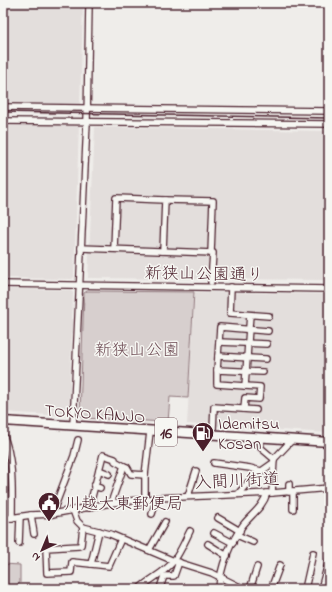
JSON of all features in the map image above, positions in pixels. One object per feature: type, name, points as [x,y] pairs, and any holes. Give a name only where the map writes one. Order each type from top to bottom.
[{"type":"highway","name":"TOKYO KANJO","points":[[3,417],[150,432],[329,442]]},
{"type":"highway","name":"TOKYO KANJO","points":[[3,421],[213,430],[329,437]]},
{"type":"street","points":[[74,424],[87,108],[89,3]]},
{"type":"street","points":[[3,107],[329,111]]},
{"type":"street","points":[[3,121],[329,124]]},
{"type":"street","points":[[114,249],[116,198],[213,201],[211,253],[213,253],[211,282]]},
{"type":"street","points":[[163,251],[165,200]]},
{"type":"street","points":[[81,248],[211,253]]},
{"type":"street","name":"新狭山公園通り","points":[[3,284],[329,289]]},
{"type":"street","points":[[231,287],[230,313],[269,316]]},
{"type":"street","points":[[245,386],[250,314]]},
{"type":"street","points":[[244,409],[245,398],[259,398],[260,387],[217,384],[220,327],[268,330]]},
{"type":"street","points":[[219,342],[267,344]]},
{"type":"street","points":[[218,356],[266,359]]},
{"type":"street","points":[[217,370],[263,372]]},
{"type":"street","points":[[213,430],[214,407],[256,410]]},
{"type":"street","points":[[145,500],[145,475],[150,432]]},
{"type":"street","points":[[3,434],[7,444],[12,477],[12,518]]},
{"type":"street","points":[[219,589],[219,576],[238,533],[259,509],[269,493],[273,461],[261,448],[260,438]]},
{"type":"street","points":[[52,514],[74,456],[78,440]]},
{"type":"street","points":[[238,494],[253,477],[273,461],[292,440]]},
{"type":"street","points":[[89,508],[103,455],[115,459],[117,463],[127,467],[131,474],[145,475]]},
{"type":"street","points":[[3,460],[10,461]]},
{"type":"street","points":[[214,463],[261,470]]},
{"type":"street","points":[[111,503],[124,466]]},
{"type":"street","points":[[99,470],[109,474]]},
{"type":"street","points":[[188,496],[196,471]]},
{"type":"street","points":[[289,484],[293,509]]},
{"type":"street","points":[[94,486],[100,488]]},
{"type":"street","name":"入間川街道","points":[[3,519],[52,514],[111,503],[157,498],[269,493],[329,488]]},
{"type":"street","points":[[152,514],[157,498]]},
{"type":"street","points":[[73,510],[77,521],[83,527],[121,538],[176,562],[219,576],[244,589]]},
{"type":"street","points":[[31,515],[34,534]]},
{"type":"street","points":[[19,543],[20,517]]},
{"type":"street","points":[[218,518],[253,542]]},
{"type":"street","points":[[149,550],[164,522]]},
{"type":"street","points":[[83,527],[81,544],[79,546],[46,548],[47,573],[71,572],[72,562],[109,565],[121,538]]},
{"type":"street","points":[[91,564],[99,531]]},
{"type":"street","points":[[161,589],[164,576],[174,576],[176,562],[190,531]]},
{"type":"street","points":[[214,533],[233,543]]},
{"type":"street","points":[[208,544],[227,556]]},
{"type":"street","points":[[305,589],[312,553]]},
{"type":"street","points":[[321,589],[329,560]]},
{"type":"street","points":[[140,589],[148,581],[176,562]]},
{"type":"street","points":[[272,589],[280,566]]},
{"type":"street","points":[[250,589],[257,567]]},
{"type":"shaded area","points":[[3,3],[83,3],[80,105],[3,104]]},
{"type":"shaded area","points":[[3,123],[79,124],[74,277],[72,279],[3,278]]},
{"type":"shaded area","points":[[95,127],[329,131],[329,280],[88,278]]},
{"type":"shaded area","points":[[3,289],[70,290],[73,293],[69,414],[66,416],[3,412]]},
{"type":"shaded area","points":[[195,292],[329,294],[329,433],[187,424]]},
{"type":"green space","name":"新狭山公園","points":[[87,291],[194,292],[188,398],[170,397],[168,422],[82,418],[80,415],[84,293]]},
{"type":"green space","points":[[3,564],[20,565],[20,583],[18,584],[17,589],[6,589]]},
{"type":"railway","points":[[3,112],[329,118]]},
{"type":"place","name":"Idemitsu Kosan","points":[[203,452]]},
{"type":"place","name":"川越大東郵便局","points":[[49,522]]}]
